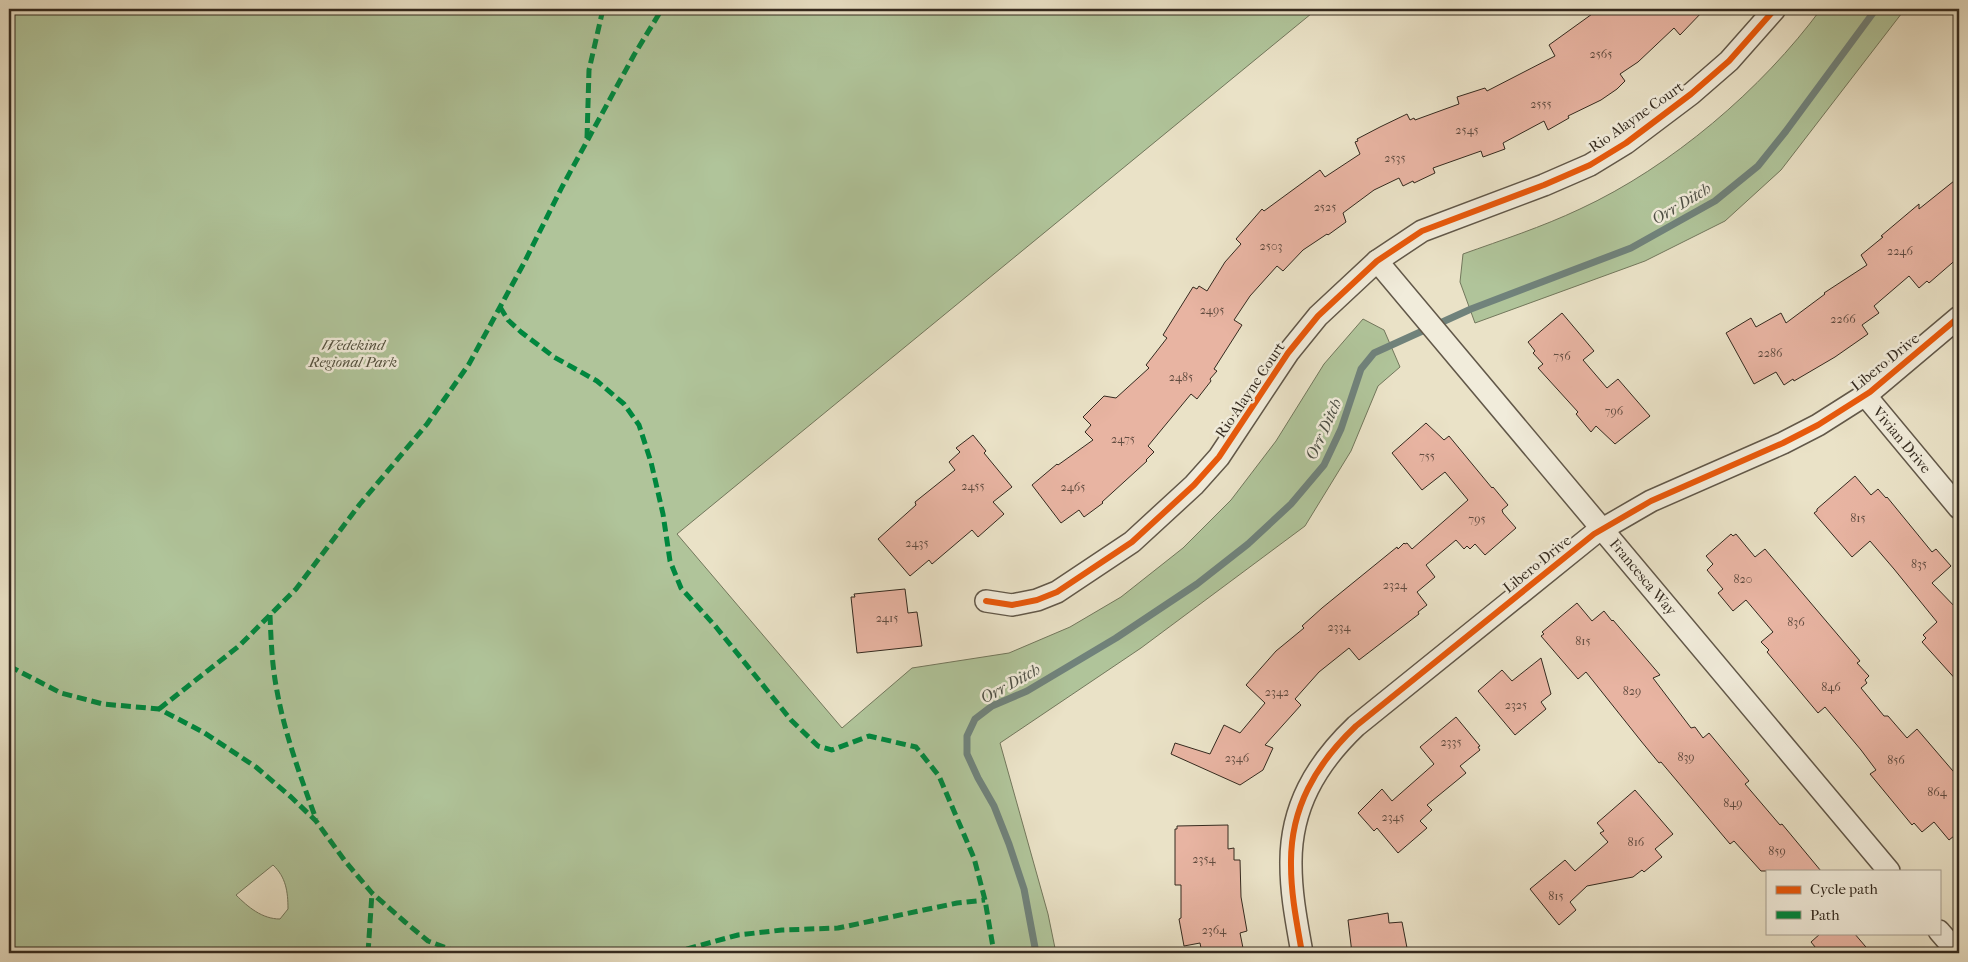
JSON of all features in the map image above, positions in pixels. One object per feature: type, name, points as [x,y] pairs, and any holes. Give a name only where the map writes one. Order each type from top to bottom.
[{"type":"street","name":"Rio Alayne Court","points":[[986,600],[1012,605],[1037,600],[1057,592],[1132,542],[1165,513],[1219,458],[1288,353],[1318,316],[1377,261],[1422,231],[1551,182],[1590,165],[1626,143],[1691,94],[1729,61],[1775,9]]},
{"type":"street","name":"Francesca Way","points":[[1377,261],[1888,870]]},
{"type":"street","name":"Libero Drive","points":[[1302,953],[1292,892],[1291,864],[1294,832],[1302,801],[1317,770],[1336,745],[1356,726],[1559,561],[1602,529],[1651,501],[1783,443],[1818,425],[1865,396],[1959,317]]},
{"type":"street","name":"Vivian Drive","points":[[1865,396],[1959,508]]},
{"type":"street","points":[[1940,932],[1958,953]]},
{"type":"green space","name":"Wedekind Regional Park","points":[[9,9],[1317,9],[677,534],[842,728],[912,668],[1009,653],[1070,627],[1121,597],[1183,548],[1231,500],[1276,441],[1324,364],[1363,319],[1384,330],[1400,367],[1378,386],[1351,451],[1305,526],[1141,648],[1000,743],[1048,914],[1056,953],[9,953]],"holes":[[[273,865],[285,885],[288,903],[288,909],[280,919],[261,915],[236,895]]]},
{"type":"green space","points":[[1821,9],[1905,9],[1781,170],[1725,221],[1645,261],[1475,323],[1460,282],[1463,254],[1566,216],[1614,192],[1648,171],[1681,148],[1743,96],[1797,39]]},
{"type":"building","points":[[1599,9],[1705,9],[1680,35],[1674,28],[1638,62],[1620,74],[1625,81],[1617,89],[1601,100],[1568,116],[1569,118],[1548,130],[1544,121],[1503,143],[1505,149],[1483,157],[1481,151],[1433,168],[1435,173],[1414,183],[1413,181],[1403,186],[1399,178],[1374,190],[1343,213],[1346,222],[1303,250],[1283,271],[1277,266],[1250,296],[1234,320],[1242,325],[1214,369],[1217,371],[1210,379],[1211,381],[1197,399],[1191,394],[1148,446],[1154,452],[1147,461],[1103,503],[1084,517],[1079,510],[1061,523],[1032,485],[1057,464],[1093,440],[1085,432],[1091,425],[1083,417],[1104,396],[1116,398],[1149,368],[1146,365],[1167,338],[1163,335],[1193,287],[1197,289],[1199,286],[1207,291],[1225,262],[1241,244],[1236,239],[1262,209],[1264,211],[1320,170],[1325,177],[1360,154],[1355,142],[1358,141],[1357,139],[1407,114],[1410,120],[1414,118],[1415,120],[1459,104],[1457,97],[1485,88],[1487,91],[1555,56],[1549,45]]},
{"type":"building","points":[[1959,177],[1959,257],[1929,283],[1927,281],[1919,288],[1909,276],[1874,306],[1879,313],[1862,325],[1868,334],[1835,357],[1784,385],[1776,372],[1754,384],[1726,333],[1751,318],[1756,327],[1781,313],[1786,323],[1824,293],[1867,265],[1861,255],[1919,204],[1919,209]]},
{"type":"building","points":[[1562,313],[1594,351],[1583,360],[1607,388],[1618,379],[1650,416],[1615,444],[1596,426],[1591,432],[1576,414],[1578,412],[1538,368],[1543,364],[1533,353],[1535,351],[1528,342]]},
{"type":"building","points":[[1426,423],[1444,440],[1449,436],[1493,487],[1508,505],[1502,510],[1503,513],[1516,528],[1485,555],[1475,544],[1470,549],[1467,546],[1464,549],[1456,540],[1426,565],[1435,577],[1417,592],[1427,605],[1418,612],[1419,614],[1359,660],[1349,648],[1319,672],[1295,699],[1301,705],[1265,745],[1273,748],[1263,770],[1240,785],[1171,754],[1175,743],[1210,754],[1224,725],[1240,733],[1265,703],[1246,685],[1276,651],[1304,628],[1302,626],[1322,608],[1397,547],[1398,549],[1404,543],[1407,543],[1412,549],[1468,500],[1445,472],[1422,490],[1392,453]]},
{"type":"building","points":[[973,435],[986,451],[984,453],[1012,487],[993,502],[1004,514],[978,537],[972,530],[932,564],[929,560],[910,576],[878,539],[916,505],[915,502],[955,470],[949,462],[960,452],[956,448]]},
{"type":"building","points":[[1855,476],[1871,495],[1878,489],[1887,497],[1932,552],[1936,549],[1951,566],[1932,583],[1959,611],[1959,683],[1922,642],[1926,638],[1923,635],[1937,622],[1894,569],[1870,541],[1852,557],[1814,513]]},
{"type":"building","points":[[1731,534],[1733,536],[1736,534],[1755,557],[1765,549],[1860,661],[1857,663],[1869,676],[1865,680],[1867,683],[1861,688],[1884,716],[1888,716],[1907,738],[1917,729],[1959,778],[1959,832],[1949,840],[1934,822],[1922,832],[1914,823],[1912,825],[1870,774],[1876,770],[1825,707],[1818,713],[1767,652],[1769,650],[1761,642],[1773,632],[1746,600],[1733,611],[1718,593],[1723,589],[1707,570],[1713,564],[1706,556]]},
{"type":"building","points":[[905,589],[908,613],[917,612],[922,646],[857,653],[851,597],[855,597],[854,594]]},
{"type":"building","points":[[1577,603],[1592,621],[1604,611],[1660,675],[1653,678],[1691,728],[1695,727],[1703,738],[1709,733],[1749,781],[1745,784],[1780,825],[1782,824],[1820,870],[1761,871],[1734,841],[1730,844],[1661,762],[1659,763],[1586,672],[1578,679],[1541,636],[1544,634],[1542,632]]},
{"type":"building","points":[[1541,658],[1551,694],[1541,702],[1546,709],[1515,735],[1478,691],[1502,670],[1512,681]]},
{"type":"building","points":[[1456,717],[1480,746],[1478,747],[1480,750],[1460,766],[1466,773],[1427,805],[1432,810],[1420,821],[1427,828],[1398,853],[1377,828],[1374,831],[1358,813],[1382,789],[1392,801],[1434,764],[1420,747]]},
{"type":"building","points":[[1635,790],[1673,834],[1655,849],[1662,857],[1644,872],[1642,870],[1633,877],[1587,886],[1570,902],[1576,910],[1559,925],[1530,889],[1565,860],[1575,871],[1608,842],[1600,833],[1604,831],[1597,823]]},
{"type":"building","points":[[1228,825],[1228,849],[1234,848],[1234,860],[1240,860],[1241,897],[1247,931],[1240,933],[1244,953],[1202,953],[1200,943],[1184,946],[1179,919],[1181,918],[1181,885],[1175,885],[1175,829],[1177,829],[1177,826]]},
{"type":"building","points":[[1388,913],[1389,923],[1402,922],[1408,953],[1352,953],[1348,920]]},
{"type":"building","points":[[1820,934],[1855,934],[1871,953],[1820,953],[1811,942]]},
{"type":"waterway","name":"Orr Ditch","points":[[1036,953],[1024,889],[1009,844],[994,806],[967,754],[967,736],[975,719],[992,706],[1027,691],[1116,638],[1197,584],[1248,544],[1291,504],[1324,465],[1341,429],[1361,369],[1374,353],[1471,309],[1631,248],[1715,201],[1758,166],[1876,9]]},
{"type":"marked path","points":[[587,138],[589,70],[603,9]]},
{"type":"marked path","points":[[159,709],[239,646],[296,589],[360,504],[427,424],[469,364],[524,263],[562,187],[634,55],[662,9]]},
{"type":"marked path","points":[[500,307],[508,320],[521,332],[554,357],[597,381],[624,404],[639,425],[651,462],[663,514],[670,561],[681,588],[716,627],[791,720],[818,746],[832,750],[869,736],[916,747],[939,776],[974,858],[985,900],[994,953]]},
{"type":"marked path","points":[[270,615],[275,682],[280,707],[294,756],[316,819]]},
{"type":"marked path","points":[[9,666],[61,693],[103,704],[159,709],[203,732],[256,767],[291,797],[316,821],[345,861],[372,893],[405,922],[428,941],[460,953]]},
{"type":"marked path","points":[[368,953],[372,893]]},
{"type":"marked path","points":[[672,953],[738,935],[782,930],[838,928],[957,903],[985,900]]},
{"type":"cycle path","points":[[986,601],[1012,605],[1037,600],[1057,592],[1132,542],[1194,485],[1219,457],[1288,353],[1318,316],[1377,261],[1422,231],[1544,185],[1590,165],[1626,143],[1691,94],[1729,61],[1775,9]]},
{"type":"cycle path","points":[[1302,953],[1291,876],[1292,844],[1295,825],[1308,788],[1329,756],[1356,726],[1594,534],[1651,501],[1783,443],[1818,425],[1870,392],[1959,317]]}]
